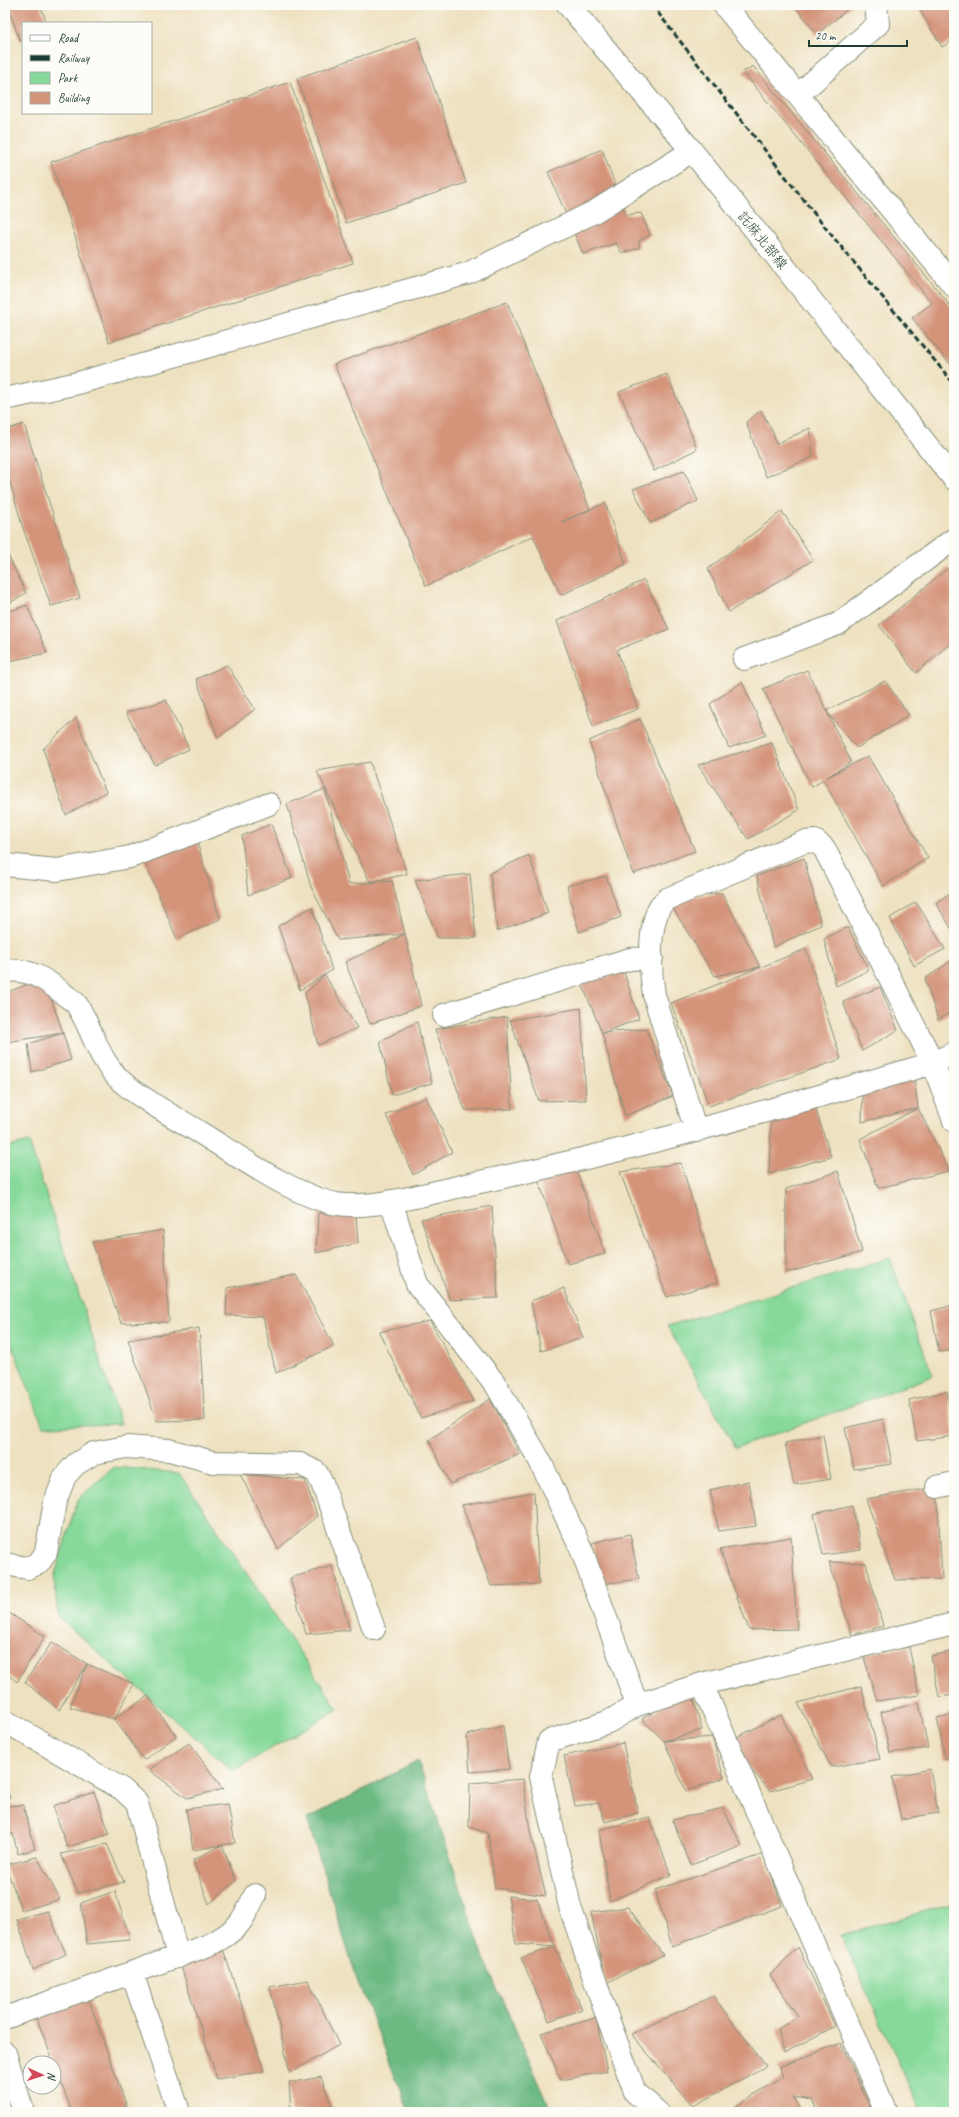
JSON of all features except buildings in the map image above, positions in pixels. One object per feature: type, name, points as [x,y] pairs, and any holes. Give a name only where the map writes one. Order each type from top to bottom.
[{"type":"street","name":"託麻北部線","points":[[568,5],[692,151],[954,479]]},
{"type":"street","points":[[724,5],[954,286]]},
{"type":"street","points":[[798,95],[878,24],[876,5]]},
{"type":"street","points":[[5,399],[78,383],[469,273],[594,212],[692,151]]},
{"type":"street","points":[[744,659],[838,624],[954,539]]},
{"type":"street","points":[[5,865],[57,870],[130,857],[269,804]]},
{"type":"street","points":[[696,1130],[654,995],[651,975],[653,931],[659,908],[667,899],[804,842],[815,841],[824,848],[933,1063],[954,1121]]},
{"type":"street","points":[[444,1015],[630,959],[652,958]]},
{"type":"street","points":[[5,971],[14,970],[44,978],[76,1003],[108,1067],[122,1082],[152,1103],[271,1176],[315,1197],[336,1204],[356,1205],[391,1200],[495,1179],[696,1130],[933,1063],[954,1053]]},
{"type":"street","points":[[391,1200],[417,1284],[496,1385],[540,1461],[582,1551],[637,1704]]},
{"type":"street","points":[[5,1564],[27,1568],[39,1563],[46,1552],[54,1502],[65,1476],[76,1464],[94,1454],[126,1447],[169,1450],[213,1462],[300,1464],[309,1467],[316,1472],[322,1483],[374,1629]]},
{"type":"street","points":[[657,2112],[635,2092],[570,1908],[541,1777],[549,1741],[608,1722],[637,1704],[702,1684],[954,1624]]},
{"type":"street","points":[[702,1684],[886,2112]]},
{"type":"street","points":[[5,1721],[122,1789],[137,1803],[178,1957]]},
{"type":"street","points":[[5,2018],[178,1957],[229,1935],[245,1916],[255,1895]]},
{"type":"street","points":[[132,1973],[179,2112]]},
{"type":"street","points":[[5,2053],[23,2112]]},
{"type":"green space","points":[[29,1142],[121,1424],[43,1426],[5,1327],[5,1148]]},
{"type":"green space","points":[[890,1258],[933,1376],[736,1448],[667,1326]]},
{"type":"green space","points":[[114,1467],[179,1473],[338,1709],[233,1771],[58,1617],[54,1577],[78,1499]]},
{"type":"green space","points":[[418,1761],[485,1961],[552,2112],[409,2112],[357,1980],[307,1819]]},
{"type":"green space","points":[[954,1903],[954,2112],[921,2112],[841,1935]]},
{"type":"railway","points":[[652,5],[824,226],[954,384]]}]
